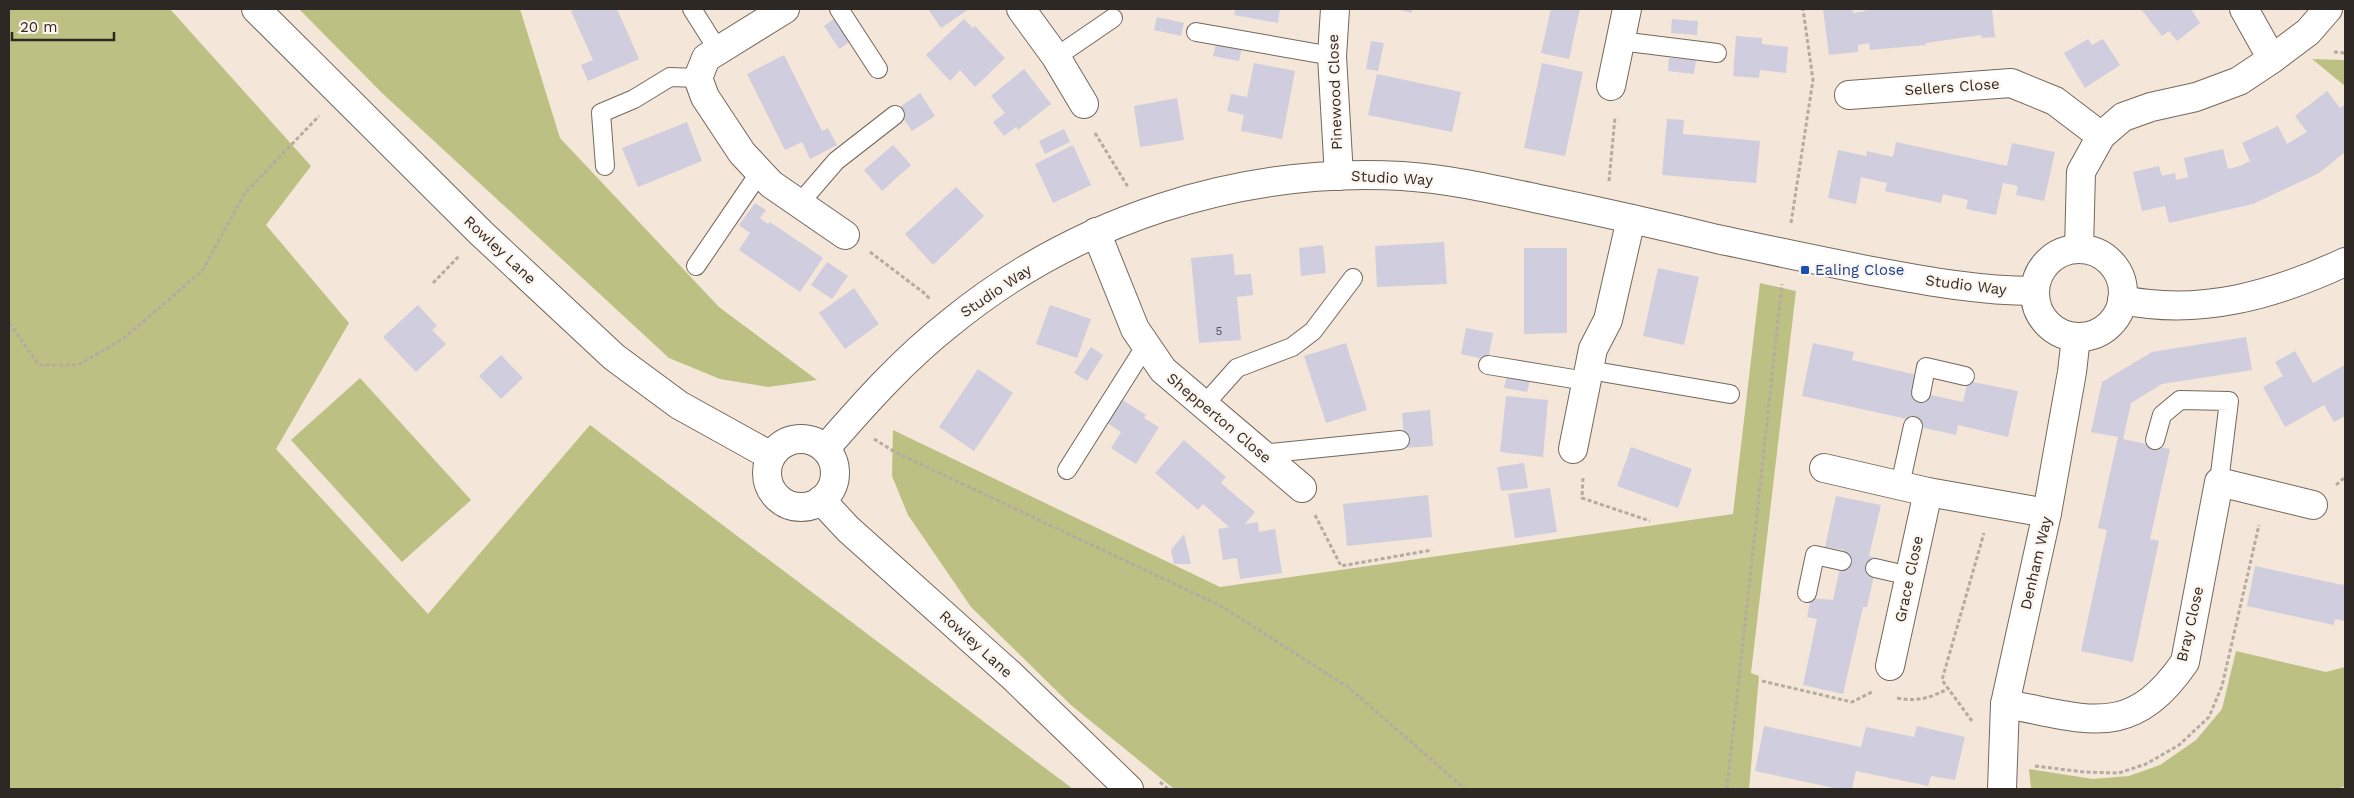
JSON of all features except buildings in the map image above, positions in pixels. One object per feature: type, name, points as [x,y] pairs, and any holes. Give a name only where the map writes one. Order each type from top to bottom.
[{"type":"street","name":"Rowley Lane","points":[[256,9],[480,234],[614,357],[679,405],[771,456]]},
{"type":"street","points":[[785,9],[706,58],[698,78],[705,97],[742,152],[771,184],[844,235]]},
{"type":"street","points":[[1021,9],[1056,58],[1084,104]]},
{"type":"street","name":"Pinewood Close","points":[[1335,9],[1332,56],[1338,176]]},
{"type":"street","points":[[1611,86],[1627,9]]},
{"type":"street","points":[[2244,9],[2272,59]]},
{"type":"street","points":[[2079,249],[2081,172],[2101,136],[2123,117],[2151,106],[2196,97],[2239,81],[2308,32],[2328,9]]},
{"type":"street","name":"Sellers Close","points":[[1849,95],[2011,83],[2054,101],[2101,136]]},
{"type":"street","name":"Studio Way","points":[[825,449],[890,376],[949,323],[1001,284],[1096,232],[1139,215],[1226,190],[1260,183],[1338,176],[1402,176],[1474,185],[1786,254],[1942,284],[2034,292]]},
{"type":"street","points":[[1573,449],[1593,349],[1608,320],[1631,219]]},
{"type":"street","name":"Shepperton Close","points":[[1096,232],[1135,329],[1163,370],[1302,488]]},
{"type":"street","points":[[2079,249],[2094,252],[2107,259],[2119,278],[2122,300],[2119,312],[2111,323],[2089,336],[2076,337],[2062,334],[2051,328],[2039,311],[2034,292],[2040,272],[2053,257],[2065,251],[2079,249]]},
{"type":"street","points":[[2122,300],[2153,306],[2224,303],[2301,282],[2345,262]]},
{"type":"street","name":"Denham Way","points":[[2002,789],[2005,704],[2047,513],[2072,372],[2076,337]]},
{"type":"street","points":[[796,439],[816,442],[831,456],[835,475],[833,485],[821,500],[811,505],[799,506],[788,504],[771,489],[768,478],[771,456],[786,442],[796,439]]},
{"type":"street","points":[[1824,468],[1928,492],[2047,513]]},
{"type":"street","points":[[2220,482],[2313,505]]},
{"type":"street","name":"Bray Close","points":[[2005,704],[2099,720],[2130,714],[2153,699],[2171,682],[2185,662],[2220,482]]},
{"type":"street","name":"Grace Close","points":[[1890,666],[1928,492]]},
{"type":"street","name":"Rowley Lane","points":[[821,500],[848,529],[1011,675],[1129,789]]},
{"type":"lane","points":[[692,9],[718,50]]},
{"type":"lane","points":[[839,9],[878,68]]},
{"type":"lane","points":[[1056,58],[1113,18]]},
{"type":"lane","points":[[1196,32],[1332,56]]},
{"type":"lane","points":[[1620,42],[1717,53]]},
{"type":"lane","points":[[605,166],[601,113],[634,99],[670,77],[698,78]]},
{"type":"lane","points":[[799,204],[836,161],[895,115]]},
{"type":"lane","points":[[696,266],[760,172]]},
{"type":"lane","points":[[1204,406],[1237,368],[1292,347],[1313,331],[1353,278]]},
{"type":"lane","points":[[1067,470],[1146,345]]},
{"type":"lane","points":[[1488,365],[1730,394]]},
{"type":"lane","points":[[1921,393],[1926,367],[1965,376]]},
{"type":"lane","points":[[2155,440],[2162,415],[2180,400],[2229,401],[2220,482]]},
{"type":"lane","points":[[1900,485],[1913,426]]},
{"type":"lane","points":[[1261,454],[1400,440]]},
{"type":"lane","points":[[1806,593],[1815,555],[1842,561]]},
{"type":"lane","points":[[1875,568],[1910,576]]},
{"type":"path","points":[[1727,789],[1786,254],[1813,80],[1803,9]]},
{"type":"path","points":[[1604,213],[1614,138],[1617,94],[1611,86]]},
{"type":"path","points":[[9,323],[40,365],[78,365],[123,339],[202,271],[246,193],[340,94]]},
{"type":"path","points":[[1084,104],[1098,140],[1127,185],[1139,215]]},
{"type":"path","points":[[433,284],[480,234]]},
{"type":"path","points":[[844,235],[854,239],[924,293],[949,323]]},
{"type":"path","points":[[849,422],[895,452],[1221,606],[1348,687],[1465,789]]},
{"type":"path","points":[[1573,449],[1583,462],[1582,498],[1650,521]]},
{"type":"path","points":[[1302,488],[1341,566],[1432,550]]},
{"type":"path","points":[[1993,503],[1942,680],[2002,762]]},
{"type":"path","points":[[1762,681],[1852,702],[1872,692],[1880,694]]},
{"type":"path","points":[[1888,696],[1912,701],[1932,698],[1948,688]]},
{"type":"green space","points":[[9,9],[170,9],[311,166],[266,225],[349,323],[276,449],[428,614],[590,425],[1073,789],[9,789]]},
{"type":"green space","points":[[299,9],[520,9],[560,138],[719,307],[817,380],[768,387],[720,379],[669,358],[382,93]]},
{"type":"green space","points":[[2312,59],[2345,60],[2345,86]]},
{"type":"green space","points":[[1760,283],[1796,291],[1751,673],[1759,676],[1749,789],[1174,789],[1071,705],[971,607],[908,515],[892,476],[893,430],[1220,587],[1733,514]]},
{"type":"green space","points":[[360,378],[471,500],[402,562],[291,440]]},
{"type":"green space","points":[[2236,651],[2326,672],[2345,667],[2345,786],[2337,789],[2031,789],[2029,769],[2093,779],[2129,776],[2160,765],[2196,740],[2222,709]]},
{"type":"place","name":"Ealing Close","points":[[1805,270]]}]
